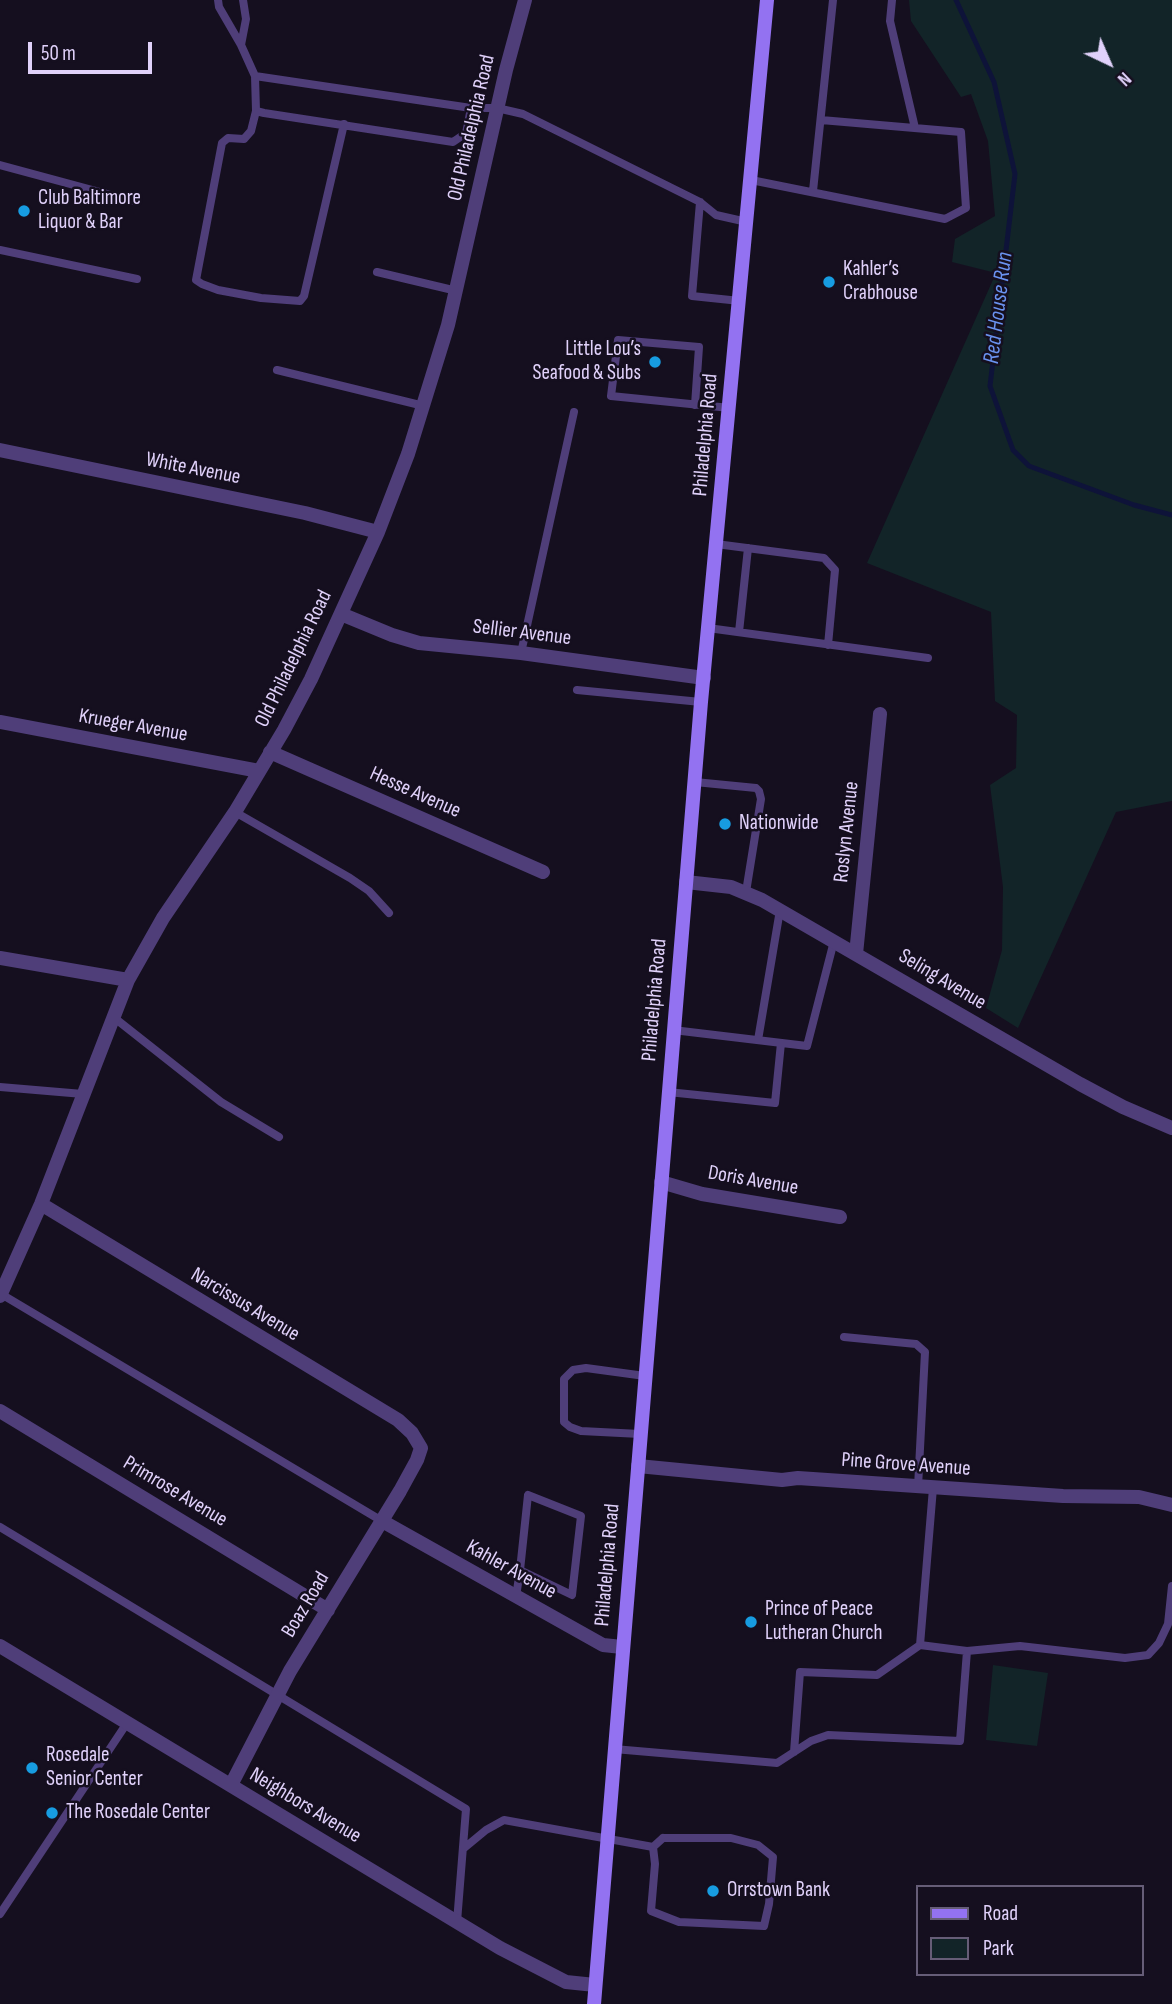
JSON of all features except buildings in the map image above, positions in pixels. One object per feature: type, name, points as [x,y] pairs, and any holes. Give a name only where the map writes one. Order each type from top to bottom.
[{"type":"main road","name":"Philadelphia Road","points":[[594,2004],[701,702],[767,0]]},
{"type":"street","name":"Old Philadelphia Road","points":[[0,1295],[41,1204],[128,980],[180,891],[259,771],[311,679],[378,532],[424,405],[457,291],[525,0]]},
{"type":"street","name":"White Avenue","points":[[0,450],[305,513],[378,532]]},
{"type":"street","name":"Sellier Avenue","points":[[341,614],[406,640],[440,646],[521,653],[704,678]]},
{"type":"street","name":"Roslyn Avenue","points":[[856,954],[880,714]]},
{"type":"street","name":"Krueger Avenue","points":[[0,722],[259,771]]},
{"type":"street","name":"Hesse Avenue","points":[[270,752],[542,872]]},
{"type":"street","name":"Seling Avenue","points":[[686,882],[746,892],[1080,1084],[1123,1107],[1172,1128]]},
{"type":"street","points":[[0,958],[128,980]]},
{"type":"street","name":"Doris Avenue","points":[[661,1182],[702,1194],[840,1217]]},
{"type":"street","name":"Narcissus Avenue","points":[[41,1204],[398,1420],[412,1433],[421,1448]]},
{"type":"street","name":"Primrose Avenue","points":[[0,1411],[328,1609]]},
{"type":"street","name":"Boaz Road","points":[[231,1786],[278,1695],[382,1521],[417,1460],[421,1448]]},
{"type":"street","name":"Pine Grove Avenue","points":[[638,1466],[782,1480],[798,1478],[1063,1496],[1139,1497],[1172,1505]]},
{"type":"street","name":"Kahler Avenue","points":[[382,1521],[603,1645],[622,1647]]},
{"type":"street","name":"Neighbors Avenue","points":[[0,1646],[542,1972],[566,1982],[596,1985]]},
{"type":"lane","points":[[218,0],[219,7],[255,76],[256,110],[251,131],[244,139],[228,138],[222,142],[196,280],[218,290],[261,298],[300,301],[304,296],[344,124]]},
{"type":"lane","points":[[241,45],[246,19],[243,0]]},
{"type":"lane","points":[[813,191],[833,0]]},
{"type":"lane","points":[[892,0],[890,21],[915,128]]},
{"type":"lane","points":[[255,76],[471,108],[498,108],[523,114],[700,202],[716,215],[747,222]]},
{"type":"lane","points":[[256,110],[453,142],[466,133],[471,108]]},
{"type":"lane","points":[[751,180],[945,219],[966,208],[961,132],[821,120]]},
{"type":"lane","points":[[0,165],[137,202]]},
{"type":"lane","points":[[700,202],[692,296],[740,301]]},
{"type":"lane","points":[[0,250],[137,279]]},
{"type":"lane","points":[[377,272],[457,291]]},
{"type":"lane","points":[[695,405],[699,348],[618,340],[611,396],[695,405],[730,408]]},
{"type":"lane","points":[[277,370],[424,405]]},
{"type":"lane","points":[[521,653],[574,412]]},
{"type":"lane","points":[[716,544],[824,558],[835,570],[828,645]]},
{"type":"lane","points":[[739,632],[748,548]]},
{"type":"lane","points":[[708,628],[929,659]]},
{"type":"lane","points":[[577,690],[701,702]]},
{"type":"lane","points":[[695,782],[756,788],[760,791],[746,892]]},
{"type":"lane","points":[[234,812],[350,878],[369,891],[389,913]]},
{"type":"lane","points":[[758,1040],[780,910]]},
{"type":"lane","points":[[673,1030],[807,1046],[834,941]]},
{"type":"lane","points":[[112,1016],[220,1102],[279,1137]]},
{"type":"lane","points":[[668,1092],[775,1104],[781,1043]]},
{"type":"lane","points":[[0,1087],[83,1094]]},
{"type":"lane","points":[[0,1295],[382,1521]]},
{"type":"lane","points":[[844,1337],[916,1344],[925,1352],[925,1488],[920,1644]]},
{"type":"lane","points":[[640,1434],[581,1431],[570,1427],[564,1422],[564,1379],[573,1370],[586,1368],[645,1376]]},
{"type":"lane","points":[[516,1597],[528,1495],[582,1516],[572,1595],[520,1570]]},
{"type":"lane","points":[[0,1527],[466,1809],[457,1922]]},
{"type":"lane","points":[[794,1752],[800,1672],[877,1675],[920,1644],[967,1651],[1020,1646],[1125,1658],[1148,1655],[1159,1643],[1168,1624],[1172,1586]]},
{"type":"lane","points":[[614,1749],[777,1763],[811,1741],[828,1735],[960,1741],[967,1651]]},
{"type":"lane","points":[[0,1914],[127,1723]]},
{"type":"lane","points":[[463,1849],[486,1830],[505,1820],[653,1847]]},
{"type":"lane","points":[[663,1838],[731,1838],[758,1845],[773,1857],[769,1904],[764,1926],[679,1922],[651,1911],[655,1864],[653,1847],[663,1838]]},
{"type":"green space","points":[[909,0],[1172,0],[1172,801],[1116,812],[1018,1028],[986,1008],[1002,950],[1003,887],[990,785],[1016,768],[1017,715],[995,701],[991,612],[867,563],[996,273],[952,262],[955,239],[995,216],[988,141],[971,94],[961,97],[911,21]]},
{"type":"green space","points":[[993,1665],[1048,1673],[1037,1746],[986,1740]]},
{"type":"waterway","name":"Red House Run","points":[[956,0],[994,82],[1015,174],[990,386],[1013,450],[1029,466],[1134,505],[1172,515]]},
{"type":"place","name":"Club Baltimore Liquor & Bar","points":[[24,211]]},
{"type":"place","name":"Kahler’s Crabhouse","points":[[829,282]]},
{"type":"place","name":"Little Lou’s Seafood & Subs","points":[[655,362]]},
{"type":"place","name":"Nationwide","points":[[725,824]]},
{"type":"place","name":"Prince of Peace Lutheran Church","points":[[751,1622]]},
{"type":"place","name":"Rosedale Senior Center","points":[[32,1768]]},
{"type":"place","name":"The Rosedale Center","points":[[52,1813]]},
{"type":"place","name":"Orrstown Bank","points":[[713,1891]]}]
